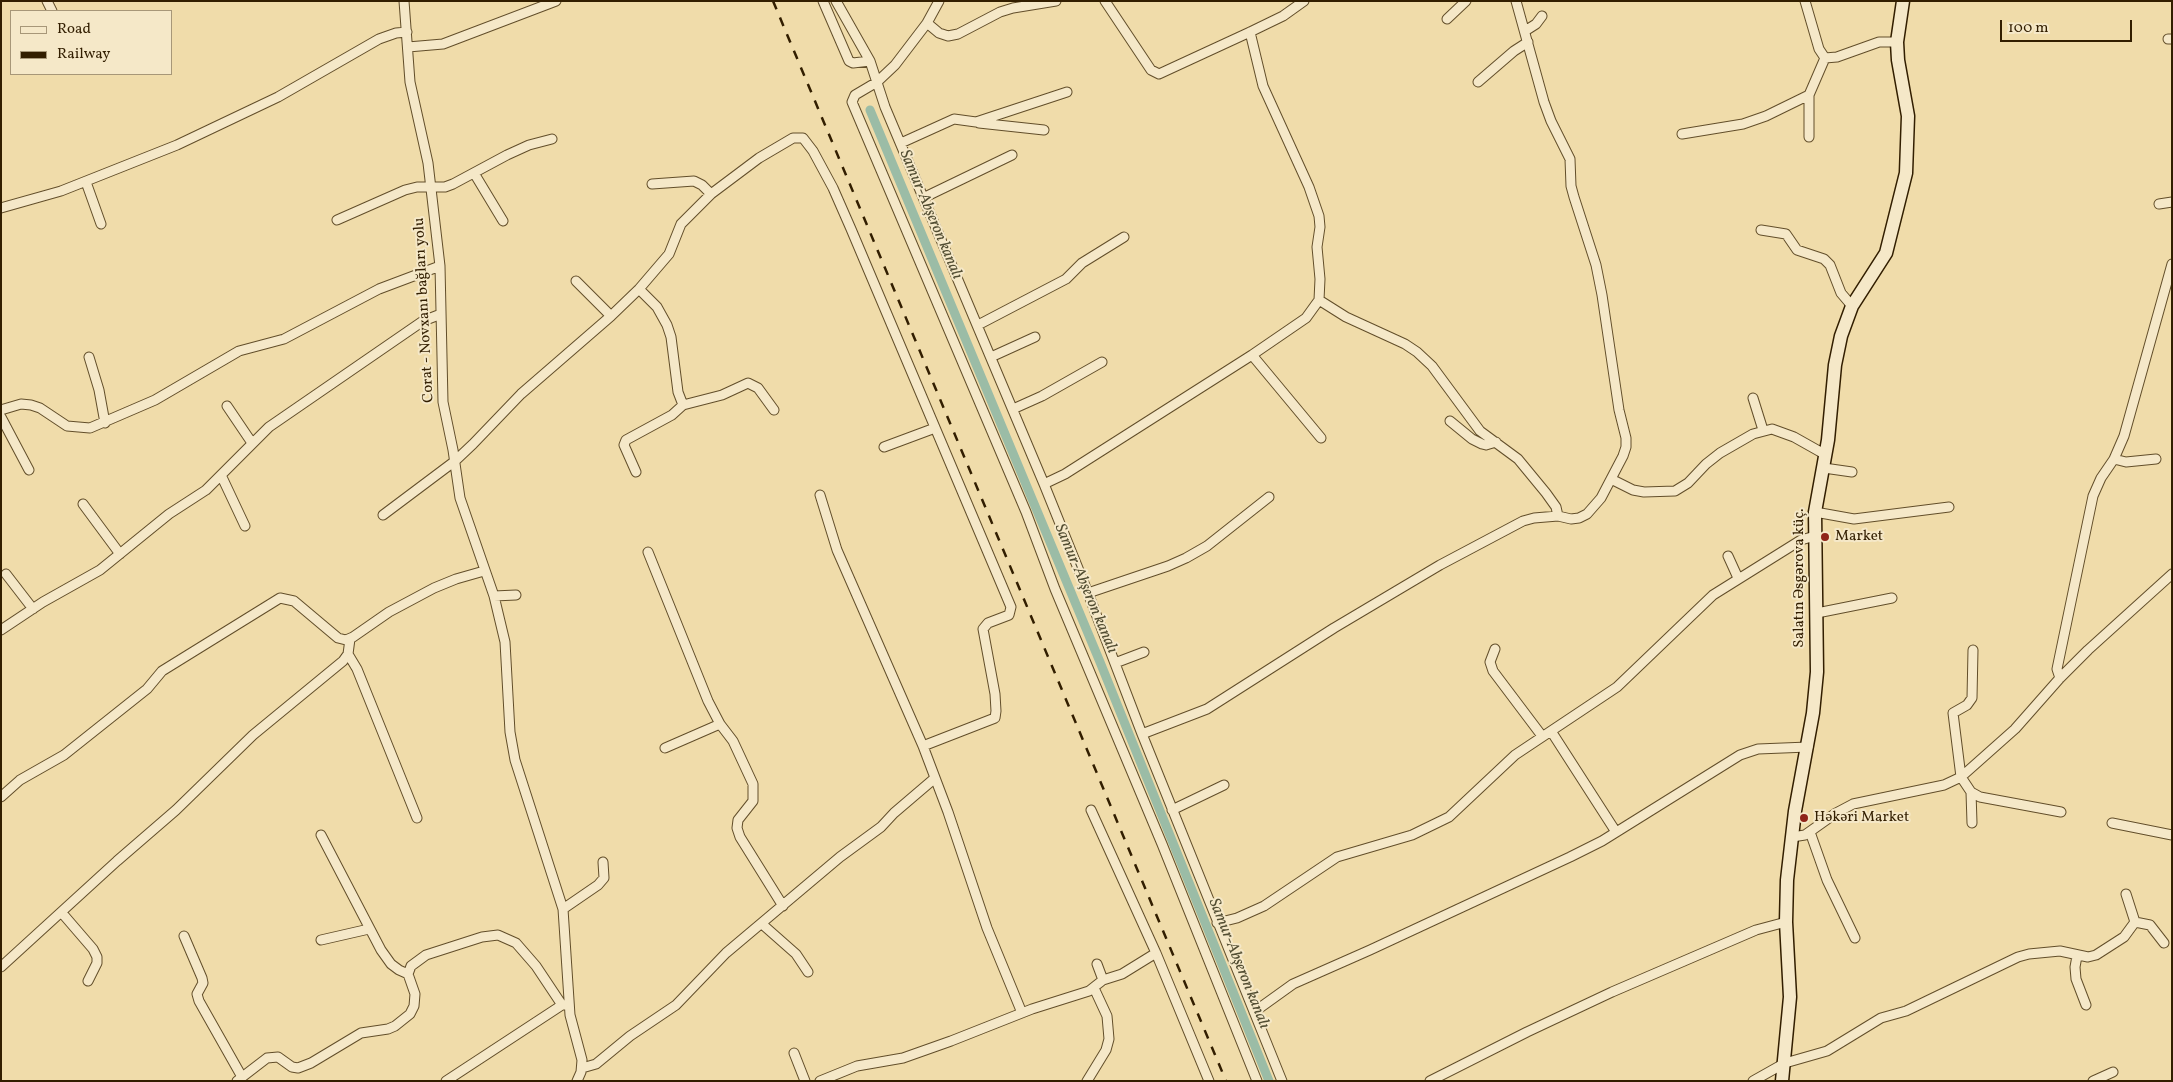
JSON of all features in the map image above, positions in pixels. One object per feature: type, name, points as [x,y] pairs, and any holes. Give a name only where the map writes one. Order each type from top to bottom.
[{"type":"street","name":"Corat - Novxanı bağları yolu","points":[[404,1],[413,100],[428,163],[440,266],[441,390],[460,498],[494,596],[505,642],[510,732],[515,760],[563,909],[565,1005],[582,1060],[582,1068]]},
{"type":"street","points":[[408,47],[443,44],[556,1]]},
{"type":"street","points":[[822,1],[849,61],[853,63],[870,61]]},
{"type":"street","points":[[836,1],[870,61],[900,143],[925,197],[1044,484],[1217,923],[1282,1081]]},
{"type":"street","points":[[939,1],[927,23],[895,65],[878,82],[855,95],[852,102],[1026,512],[1048,571],[1257,1081]]},
{"type":"street","points":[[927,23],[939,33],[948,36],[958,34],[1000,12],[1056,1]]},
{"type":"street","points":[[1105,1],[1154,74],[1165,73],[1283,16],[1304,1]]},
{"type":"street","points":[[1447,19],[1466,1]]},
{"type":"street","points":[[1142,734],[1206,709],[1342,623],[1440,565],[1523,521],[1558,516],[1571,519],[1587,514],[1592,511],[1612,479],[1626,447],[1602,295],[1591,245],[1572,192],[1570,159],[1551,121],[1516,1]]},
{"type":"street","points":[[1805,1],[1819,49],[1825,58]]},
{"type":"street","name":"Salatın Əsgərova küç.","points":[[1782,1081],[1790,997],[1786,902],[1792,837],[1808,747],[1817,672],[1815,512],[1826,455],[1834,364],[1844,326],[1852,306],[1886,253],[1906,173],[1908,116],[1898,60],[1897,42],[1903,1]]},
{"type":"street","points":[[1525,31],[1536,24],[1542,16]]},
{"type":"street","points":[[1,208],[62,191],[86,182],[236,118],[299,85],[379,39],[396,32],[407,32]]},
{"type":"street","points":[[1044,484],[1066,474],[1252,355],[1306,318],[1320,300],[1321,285],[1317,247],[1320,227],[1319,216],[1309,187],[1263,86],[1250,32]]},
{"type":"street","points":[[1478,82],[1514,51],[1528,42]]},
{"type":"street","points":[[1825,58],[1837,57],[1879,42],[1897,42]]},
{"type":"street","points":[[1809,137],[1809,95],[1825,58]]},
{"type":"street","points":[[976,122],[1067,92]]},
{"type":"street","points":[[1682,134],[1743,124],[1766,116],[1809,95]]},
{"type":"street","points":[[900,143],[954,119],[1044,130]]},
{"type":"street","points":[[383,515],[454,461],[521,394],[611,316],[639,289],[669,254],[681,224],[711,194],[752,163],[793,138],[803,138],[813,151],[836,196],[1011,610],[1006,617],[988,623],[984,629],[995,694],[995,718],[923,746]]},
{"type":"street","points":[[337,220],[404,190],[452,184],[522,148],[552,139]]},
{"type":"street","points":[[925,197],[1012,155]]},
{"type":"street","points":[[474,173],[503,221]]},
{"type":"street","points":[[86,182],[101,224]]},
{"type":"street","points":[[652,184],[694,182],[702,185],[711,194]]},
{"type":"street","points":[[2159,204],[2172,202]]},
{"type":"street","points":[[1761,230],[1786,234],[1797,250],[1824,259],[1830,266],[1844,298],[1852,306]]},
{"type":"street","points":[[978,325],[1066,280],[1082,263],[1124,237]]},
{"type":"street","points":[[2060,678],[2057,669],[2093,496],[2101,478],[2114,459],[2124,436],[2172,264]]},
{"type":"street","points":[[1,410],[21,404],[31,405],[40,408],[67,426],[90,428],[154,400],[239,351],[284,339],[379,289],[440,266]]},
{"type":"street","points":[[576,281],[611,316]]},
{"type":"street","points":[[639,289],[657,307],[667,325],[671,338],[678,392],[683,405]]},
{"type":"street","points":[[1320,300],[1346,317],[1418,352],[1432,366],[1480,431],[1518,459],[1556,507],[1558,516]]},
{"type":"street","points":[[1,630],[33,609],[91,576],[170,514],[189,503],[221,475],[269,427],[407,332],[432,316],[441,314]]},
{"type":"street","points":[[991,357],[1035,337]]},
{"type":"street","points":[[1252,355],[1321,438]]},
{"type":"street","points":[[89,357],[99,390],[105,423]]},
{"type":"street","points":[[1013,409],[1042,396],[1102,362]]},
{"type":"street","points":[[636,472],[624,445],[626,440],[672,415],[683,405],[722,395],[748,383],[758,388],[774,410]]},
{"type":"street","points":[[1753,398],[1764,430]]},
{"type":"street","points":[[227,406],[252,443]]},
{"type":"street","points":[[1,417],[30,470]]},
{"type":"street","points":[[1450,421],[1472,439],[1482,444],[1486,445],[1496,442]]},
{"type":"street","points":[[884,447],[935,428]]},
{"type":"street","points":[[1612,479],[1628,488],[1644,492],[1675,491],[1688,483],[1706,464],[1720,454],[1764,430],[1772,429],[1782,432],[1826,455]]},
{"type":"street","points":[[2114,459],[2126,462],[2156,459]]},
{"type":"street","points":[[1824,468],[1852,472]]},
{"type":"street","points":[[221,475],[245,526]]},
{"type":"street","points":[[820,495],[837,550],[855,595],[899,687],[923,746],[988,928],[1022,1013]]},
{"type":"street","points":[[1088,593],[1186,558],[1207,546],[1269,498]]},
{"type":"street","points":[[83,504],[120,554]]},
{"type":"street","points":[[1815,512],[1854,519],[1949,507]]},
{"type":"street","points":[[1217,923],[1237,918],[1264,906],[1337,857],[1412,835],[1449,817],[1504,764],[1542,736],[1617,687],[1703,603],[1738,578],[1782,554],[1801,540],[1815,536]]},
{"type":"street","points":[[648,552],[708,701],[720,724],[733,741],[753,784],[753,801],[738,820],[737,828],[740,837],[783,906]]},
{"type":"street","points":[[1728,556],[1738,578]]},
{"type":"street","points":[[1,797],[20,780],[64,755],[147,688],[162,671],[280,598],[294,601],[338,638],[350,639],[390,612],[434,588],[484,571]]},
{"type":"street","points":[[6,574],[33,609]]},
{"type":"street","points":[[1792,837],[1810,832],[1852,804],[1944,785],[1961,777],[2015,728],[2060,678],[2172,574]]},
{"type":"street","points":[[494,596],[516,595]]},
{"type":"street","points":[[1817,613],[1892,598]]},
{"type":"street","points":[[1,967],[176,810],[253,735],[336,667],[348,654],[350,639]]},
{"type":"street","points":[[1495,649],[1490,662],[1493,671],[1542,736]]},
{"type":"street","points":[[1972,823],[1971,792],[1961,777],[1953,713],[1967,705],[1972,698],[1973,650]]},
{"type":"street","points":[[1115,663],[1144,652]]},
{"type":"street","points":[[348,654],[357,669],[416,818]]},
{"type":"street","points":[[666,748],[720,724]]},
{"type":"street","points":[[1551,731],[1616,832]]},
{"type":"street","points":[[1254,1012],[1293,984],[1570,858],[1616,832],[1740,755],[1758,749],[1808,747]]},
{"type":"street","points":[[577,1081],[582,1068],[596,1064],[630,1036],[669,1011],[715,963],[840,857],[881,827],[894,813],[917,796],[935,778]]},
{"type":"street","points":[[1172,810],[1224,785]]},
{"type":"street","points":[[1971,792],[1992,800],[2061,812]]},
{"type":"street","points":[[1091,810],[1156,953],[1209,1081]]},
{"type":"street","points":[[2112,823],[2172,835]]},
{"type":"street","points":[[1810,832],[1827,880],[1855,938]]},
{"type":"street","points":[[321,835],[369,929],[391,964],[408,974]]},
{"type":"street","points":[[563,909],[598,886],[604,878],[603,862]]},
{"type":"street","points":[[1753,1081],[1785,1062],[1828,1051],[1881,1018],[1906,1011],[2023,955],[2060,951],[2077,956],[2088,957],[2096,955],[2124,937],[2131,930],[2135,922],[2126,894]]},
{"type":"street","points":[[62,913],[97,957],[97,963],[88,981]]},
{"type":"street","points":[[1430,1081],[1612,992],[1756,930],[1786,922]]},
{"type":"street","points":[[2135,922],[2150,925],[2164,943]]},
{"type":"street","points":[[762,924],[796,954],[808,972]]},
{"type":"street","points":[[321,940],[369,929]]},
{"type":"street","points":[[184,936],[203,983],[197,994],[199,1001],[239,1079],[266,1058],[278,1057],[292,1067],[298,1068],[312,1063],[361,1033],[396,1026],[410,1014],[414,1006],[415,994],[408,974],[411,966],[426,955],[461,942],[498,935],[516,943],[526,953],[565,1005],[446,1081]]},
{"type":"street","points":[[820,1081],[857,1066],[903,1058],[1094,988],[1103,980],[1122,974],[1156,953]]},
{"type":"street","points":[[2077,956],[2075,967],[2076,979],[2086,1005]]},
{"type":"street","points":[[1097,964],[1103,980]]},
{"type":"street","points":[[1087,1081],[1106,1050],[1109,1039],[1107,1016],[1094,988]]},
{"type":"street","points":[[794,1053],[805,1081]]},
{"type":"street","points":[[2093,1081],[2113,1072]]},
{"type":"waterway","name":"Samur-Abşeron kanalı","points":[[870,110],[1100,662],[1269,1081]]},
{"type":"railway","points":[[773,1],[1226,1081]]},
{"type":"place","name":"Market","points":[[1825,537]]},
{"type":"place","name":"Həkəri Market","points":[[1804,818]]}]
